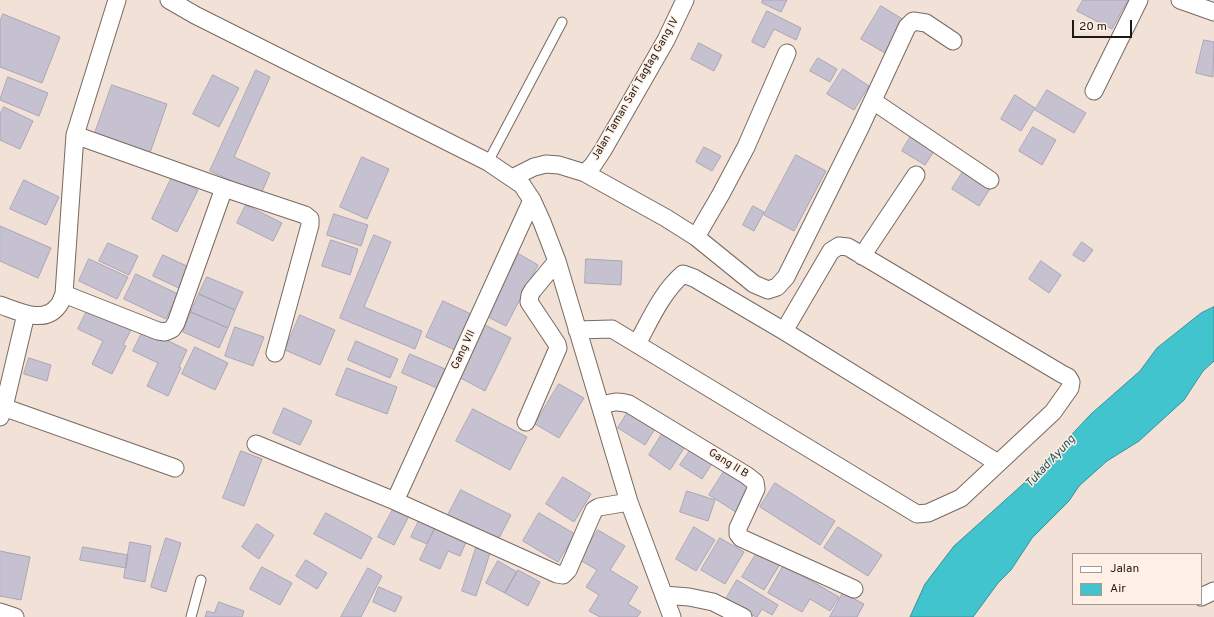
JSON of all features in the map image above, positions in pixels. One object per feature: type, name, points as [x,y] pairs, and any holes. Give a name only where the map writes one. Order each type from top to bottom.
[{"type":"street","points":[[0,305],[26,314],[42,316],[50,313],[58,306],[64,294],[75,134],[117,0]]},
{"type":"street","points":[[169,0],[195,15],[488,162],[522,185],[532,200],[557,261],[629,502],[672,617]]},
{"type":"street","name":"Jalan Taman Sari Tagtag Gang IV","points":[[512,178],[546,164],[560,165],[585,172],[593,165],[666,40],[685,0]]},
{"type":"street","points":[[1094,92],[1139,0]]},
{"type":"street","points":[[1187,1],[1214,12]]},
{"type":"street","points":[[585,172],[666,218],[696,237],[754,284],[768,290],[777,287],[786,277],[873,101],[907,27],[913,21],[926,24],[953,41]]},
{"type":"street","points":[[696,237],[722,194],[746,147],[787,53]]},
{"type":"street","points":[[873,101],[990,180]]},
{"type":"street","points":[[75,134],[224,188],[304,215],[310,219],[310,225],[275,353]]},
{"type":"street","points":[[862,256],[916,175]]},
{"type":"street","points":[[64,294],[144,326],[165,332],[172,329],[176,323],[224,188]]},
{"type":"street","name":"Gang VII","points":[[395,501],[532,200]]},
{"type":"street","points":[[577,330],[612,329],[917,514],[928,513],[961,498],[1054,412],[1070,388],[1071,382],[1068,378],[848,247],[839,246],[831,251],[784,331]]},
{"type":"street","points":[[526,422],[558,348],[557,344],[529,302],[530,295],[557,261]]},
{"type":"street","points":[[637,344],[673,282],[683,274],[694,278],[784,331],[998,463]]},
{"type":"street","points":[[26,314],[1,410],[175,468]]},
{"type":"street","name":"Gang II B","points":[[601,406],[616,401],[629,404],[746,475],[755,482],[756,489],[738,528],[738,534],[741,538],[854,589]]},
{"type":"street","points":[[256,444],[395,501],[557,574],[563,575],[568,570],[594,510],[599,507],[629,502]]},
{"type":"street","points":[[1202,597],[1214,591]]},
{"type":"street","points":[[664,595],[689,597],[713,602],[743,617]]},
{"type":"street","points":[[0,612],[15,617]]},
{"type":"lane","points":[[488,162],[562,22]]},
{"type":"lane","points":[[191,617],[201,580]]},
{"type":"water","name":"Tukad Ayung","points":[[1214,307],[1214,361],[1203,371],[1184,400],[1139,441],[1107,461],[1079,486],[1069,501],[1032,538],[1011,570],[998,583],[973,617],[910,617],[925,584],[954,546],[1022,485],[1091,414],[1140,371],[1157,348],[1201,313]]},
{"type":"building","points":[[763,0],[787,0],[781,12],[762,3]]},
{"type":"building","points":[[1083,0],[1128,0],[1112,29],[1077,11]]},
{"type":"building","points":[[881,6],[904,20],[885,53],[861,39]]},
{"type":"building","points":[[767,11],[801,28],[796,40],[774,29],[764,48],[752,42]]},
{"type":"building","points":[[3,14],[60,37],[42,83],[0,67],[0,22]]},
{"type":"building","points":[[1204,40],[1214,42],[1213,77],[1196,73]]},
{"type":"building","points":[[699,43],[722,55],[714,71],[691,59]]},
{"type":"building","points":[[818,58],[837,69],[830,82],[810,71]]},
{"type":"building","points":[[843,69],[869,86],[854,110],[827,94]]},
{"type":"building","points":[[256,70],[270,77],[234,157],[270,173],[261,194],[210,171]]},
{"type":"building","points":[[213,75],[239,88],[219,127],[193,114]]},
{"type":"building","points":[[8,77],[48,93],[39,116],[0,100]]},
{"type":"building","points":[[112,85],[167,104],[150,153],[95,133]]},
{"type":"building","points":[[1047,90],[1086,113],[1074,133],[1035,110]]},
{"type":"building","points":[[1015,95],[1035,108],[1021,131],[1001,119]]},
{"type":"building","points":[[4,107],[33,121],[20,149],[0,140],[0,114]]},
{"type":"building","points":[[1033,127],[1056,140],[1042,165],[1019,151]]},
{"type":"building","points":[[914,131],[938,145],[925,165],[902,151]]},
{"type":"building","points":[[704,147],[721,156],[712,171],[696,162]]},
{"type":"building","points":[[796,155],[826,171],[794,231],[764,215]]},
{"type":"building","points":[[362,157],[389,169],[367,219],[340,207]]},
{"type":"building","points":[[966,167],[993,184],[979,206],[952,189]]},
{"type":"building","points":[[172,177],[198,190],[177,232],[152,219]]},
{"type":"building","points":[[24,180],[59,197],[46,225],[10,209]]},
{"type":"building","points":[[246,205],[282,223],[273,241],[237,223]]},
{"type":"building","points":[[753,206],[764,212],[754,231],[743,225]]},
{"type":"building","points":[[334,214],[368,225],[361,246],[327,235]]},
{"type":"building","points":[[0,226],[51,248],[38,278],[0,261]]},
{"type":"building","points":[[374,235],[391,242],[364,307],[422,331],[415,349],[340,318]]},
{"type":"building","points":[[331,240],[358,249],[350,275],[322,266]]},
{"type":"building","points":[[1082,242],[1093,250],[1084,262],[1073,255]]},
{"type":"building","points":[[108,243],[138,256],[129,275],[99,261]]},
{"type":"building","points":[[519,254],[538,265],[506,326],[486,316]]},
{"type":"building","points":[[163,255],[189,267],[179,288],[153,276]]},
{"type":"building","points":[[89,259],[128,277],[117,299],[79,281]]},
{"type":"building","points":[[586,259],[622,261],[621,285],[585,283]]},
{"type":"building","points":[[1041,261],[1061,275],[1049,293],[1029,279]]},
{"type":"building","points":[[136,274],[178,294],[166,319],[124,299]]},
{"type":"building","points":[[207,277],[243,292],[235,310],[199,294]]},
{"type":"building","points":[[199,294],[235,310],[228,328],[191,312]]},
{"type":"building","points":[[443,301],[471,314],[455,350],[426,337]]},
{"type":"building","points":[[89,307],[132,328],[123,345],[126,346],[112,374],[92,364],[103,341],[78,329]]},
{"type":"building","points":[[191,312],[228,328],[219,348],[183,332]]},
{"type":"building","points":[[300,315],[335,330],[320,365],[285,350]]},
{"type":"building","points":[[483,324],[511,338],[485,391],[457,376]]},
{"type":"building","points":[[235,327],[264,337],[253,366],[225,356]]},
{"type":"building","points":[[144,329],[187,350],[179,367],[181,368],[168,396],[147,386],[158,363],[133,351]]},
{"type":"building","points":[[356,341],[398,359],[390,378],[348,360]]},
{"type":"building","points":[[195,347],[228,363],[215,390],[182,374]]},
{"type":"building","points":[[410,354],[445,369],[437,388],[402,373]]},
{"type":"building","points":[[29,358],[51,365],[47,381],[24,374]]},
{"type":"building","points":[[347,368],[397,387],[387,414],[336,395]]},
{"type":"building","points":[[559,384],[584,398],[559,438],[535,424]]},
{"type":"building","points":[[284,408],[312,421],[300,445],[273,433]]},
{"type":"building","points":[[473,409],[527,437],[510,470],[456,441]]},
{"type":"building","points":[[629,410],[656,427],[645,445],[618,428]]},
{"type":"building","points":[[664,431],[686,445],[670,470],[649,455]]},
{"type":"building","points":[[692,448],[713,462],[702,479],[680,465]]},
{"type":"building","points":[[241,451],[262,459],[244,506],[223,498]]},
{"type":"building","points":[[725,470],[755,489],[739,514],[709,495]]},
{"type":"building","points":[[563,477],[591,494],[574,522],[546,504]]},
{"type":"building","points":[[775,483],[835,521],[820,545],[760,507]]},
{"type":"building","points":[[461,490],[511,515],[498,540],[448,515]]},
{"type":"building","points":[[687,491],[715,500],[708,521],[680,512]]},
{"type":"building","points":[[395,506],[410,514],[394,545],[378,537]]},
{"type":"building","points":[[326,513],[372,538],[361,559],[314,534]]},
{"type":"building","points":[[539,513],[575,534],[558,562],[523,541]]},
{"type":"building","points":[[419,521],[435,528],[427,544],[411,537]]},
{"type":"building","points":[[257,524],[274,535],[259,559],[242,547]]},
{"type":"building","points":[[436,526],[467,540],[460,556],[448,551],[440,569],[420,560]]},
{"type":"building","points":[[694,527],[715,540],[696,571],[676,559]]},
{"type":"building","points":[[838,527],[882,555],[868,576],[824,548]]},
{"type":"building","points":[[598,530],[625,546],[610,570],[638,587],[628,604],[641,612],[637,617],[600,617],[589,611],[599,595],[586,587],[597,570],[580,560]]},
{"type":"building","points":[[166,538],[181,543],[166,592],[151,587]]},
{"type":"building","points":[[720,538],[744,552],[725,584],[701,570]]},
{"type":"building","points":[[130,542],[151,546],[145,582],[124,578]]},
{"type":"building","points":[[83,547],[128,555],[126,568],[80,560]]},
{"type":"building","points":[[476,548],[490,553],[476,596],[462,591]]},
{"type":"building","points":[[0,551],[30,557],[21,600],[0,596]]},
{"type":"building","points":[[758,551],[780,564],[764,590],[742,577]]},
{"type":"building","points":[[306,560],[327,573],[317,589],[296,576]]},
{"type":"building","points":[[498,561],[517,572],[505,593],[486,583]]},
{"type":"building","points":[[784,565],[839,597],[830,611],[810,599],[802,612],[768,593]]},
{"type":"building","points":[[262,567],[292,583],[280,605],[250,589]]},
{"type":"building","points":[[368,568],[382,576],[361,617],[341,617]]},
{"type":"building","points":[[518,570],[540,582],[528,606],[505,593]]},
{"type":"building","points":[[737,580],[778,605],[772,615],[762,609],[756,617],[726,599]]},
{"type":"building","points":[[379,587],[402,597],[395,612],[373,602]]},
{"type":"building","points":[[843,593],[864,604],[857,617],[830,617]]},
{"type":"building","points":[[219,602],[244,611],[242,617],[205,617],[207,611],[214,613]]}]
